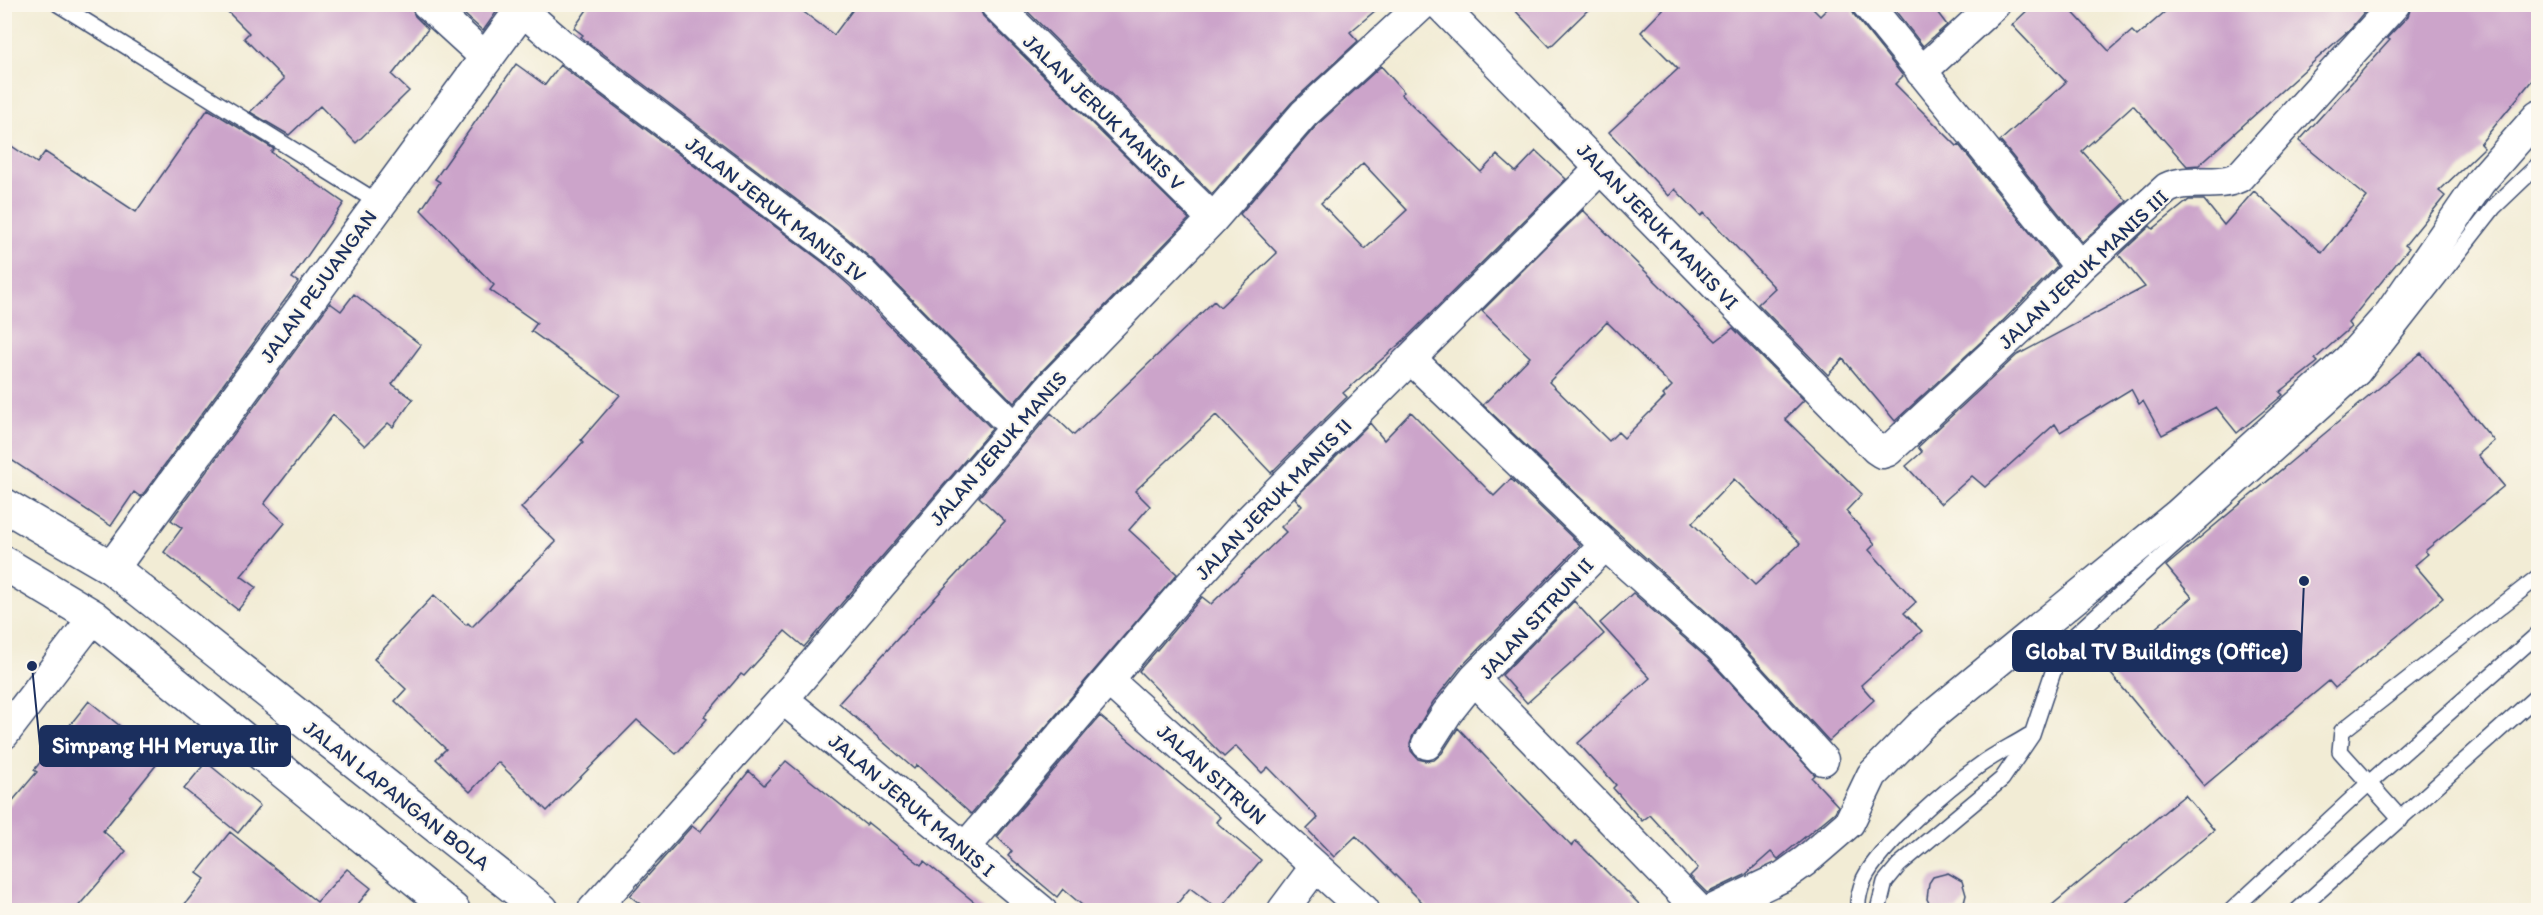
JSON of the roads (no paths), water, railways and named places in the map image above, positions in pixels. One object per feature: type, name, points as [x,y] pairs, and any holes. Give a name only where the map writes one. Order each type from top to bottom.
[{"type":"main road","name":"JALAN PEJUANGAN","points":[[111,568],[524,7]]},
{"type":"main road","name":"JALAN LAPANGAN BOLA","points":[[4,505],[111,568],[542,910]]},
{"type":"main road","points":[[4,563],[94,616],[453,910]]},
{"type":"street","points":[[427,4],[486,58]]},
{"type":"street","name":"JALAN JERUK MANIS V","points":[[995,4],[1213,219]]},
{"type":"street","name":"JALAN JERUK MANIS","points":[[593,910],[783,699],[1014,427],[1213,219],[1304,114],[1423,4]]},
{"type":"street","name":"JALAN JERUK MANIS VI","points":[[1439,4],[1876,449]]},
{"type":"street","points":[[1867,4],[2080,267]]},
{"type":"street","points":[[1921,72],[1995,4]]},
{"type":"street","name":"JALAN JERUK MANIS III","points":[[1876,449],[1882,453],[1888,451],[2025,324],[2080,267],[2167,188],[2176,184],[2228,182],[2239,177],[2395,4]]},
{"type":"street","name":"JALAN JERUK MANIS IV","points":[[524,7],[561,44],[862,273],[1014,427]]},
{"type":"street","points":[[1712,910],[1784,876],[1849,823],[1872,775],[1922,724],[2178,514],[2349,359],[2390,314],[2481,181],[2538,116]]},
{"type":"street","name":"JALAN JERUK MANIS II","points":[[964,849],[1240,528],[1601,168]]},
{"type":"street","name":"JALAN SITRUN II","points":[[1411,359],[1605,545],[1474,680],[1697,910]]},
{"type":"street","points":[[1605,545],[1719,646],[1823,760]]},
{"type":"street","points":[[4,734],[94,616]]},
{"type":"street","name":"JALAN SITRUN","points":[[1108,680],[1364,910]]},
{"type":"street","points":[[1427,744],[1446,713],[1474,680]]},
{"type":"street","name":"JALAN JERUK MANIS I","points":[[783,699],[1041,910]]},
{"type":"street","points":[[1283,910],[1315,867]]},
{"type":"lane","points":[[58,4],[379,203]]},
{"type":"lane","points":[[1878,910],[1885,882],[1899,866],[1995,786],[2032,735],[2056,663],[2076,634],[2362,376],[2494,207],[2538,165]]},
{"type":"lane","points":[[2401,819],[2340,751],[2342,731],[2538,577]]},
{"type":"lane","points":[[2232,910],[2368,784],[2538,634]]},
{"type":"lane","points":[[2298,910],[2538,695]]},
{"type":"lane","points":[[1858,910],[1857,902],[1864,878],[1883,854],[1926,809],[1981,764],[2032,735]]},
{"type":"place","name":"Global TV Buildings (Office)","points":[[2304,581]]},
{"type":"place","name":"Simpang HH Meruya Ilir","points":[[32,666]]}]
